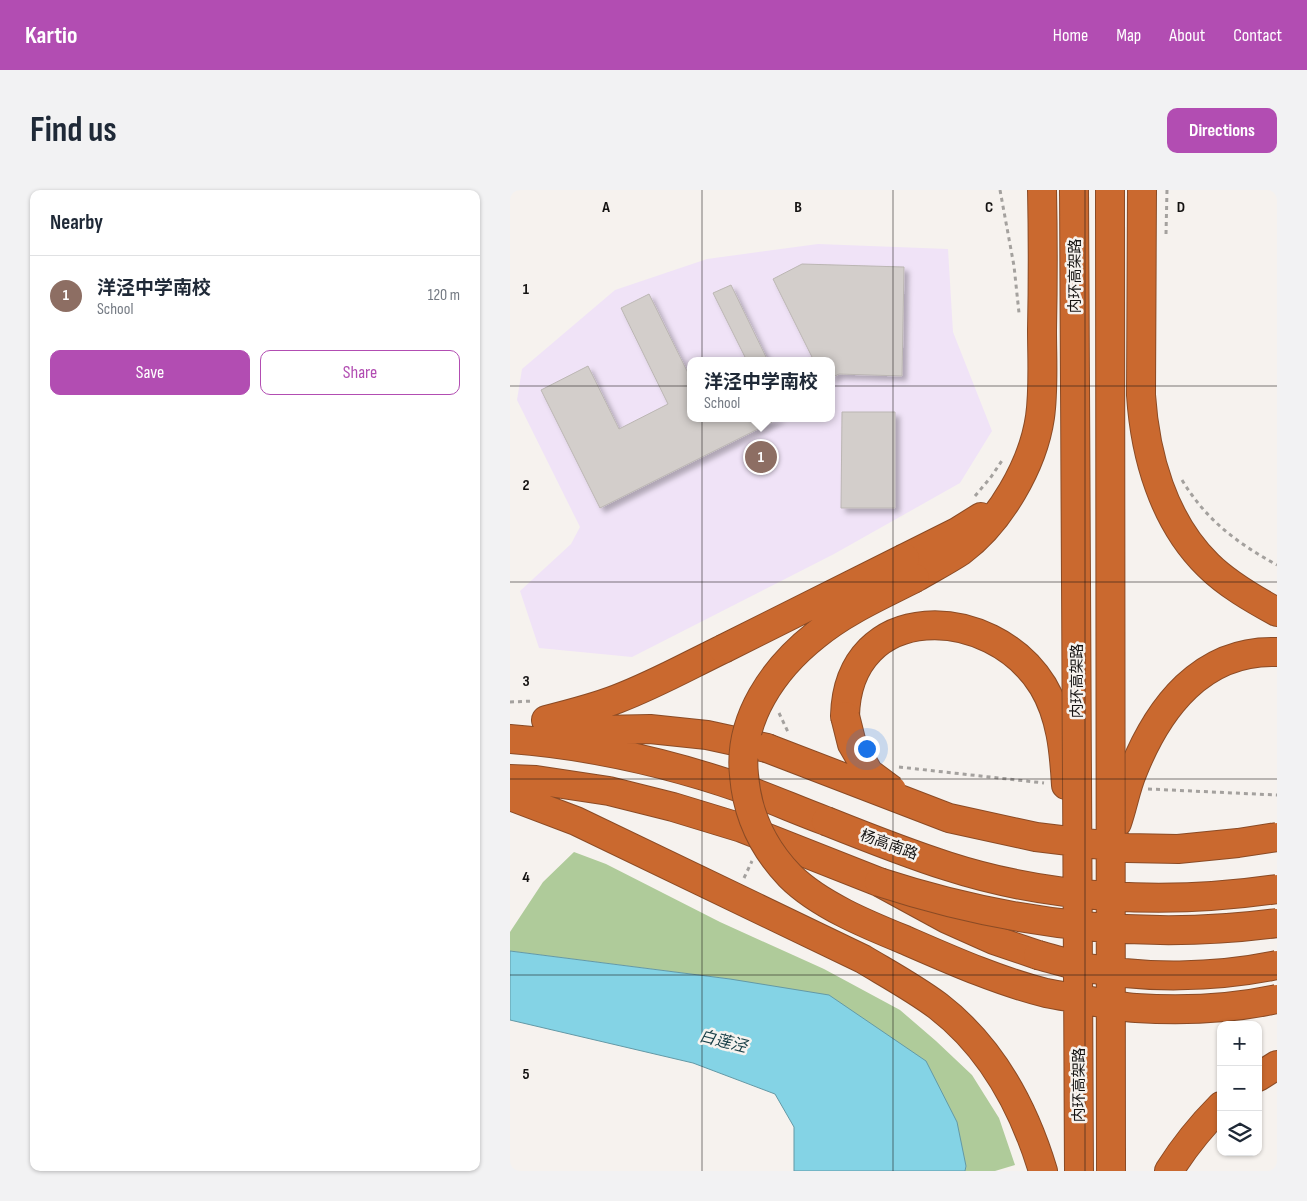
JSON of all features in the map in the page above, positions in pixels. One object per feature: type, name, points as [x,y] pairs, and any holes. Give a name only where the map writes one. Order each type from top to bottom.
[{"type":"highway","points":[[510,726],[535,723],[570,714],[647,687],[723,649],[910,568],[961,551],[979,536],[1011,493],[1025,465],[1040,417],[1042,190]]},
{"type":"highway","name":"内环高架路","points":[[1074,190],[1079,1171]]},
{"type":"highway","points":[[1110,190],[1111,1171]]},
{"type":"highway","points":[[1142,198],[1141,395],[1143,426],[1150,460],[1172,484],[1178,517],[1211,551],[1271,591]]},
{"type":"highway","points":[[910,568],[850,613],[817,634],[792,656],[772,680],[756,706],[748,731],[742,761],[746,795],[757,829],[773,856],[792,878],[806,889],[856,919],[987,974],[1046,992],[1134,1008],[1199,1010],[1277,999]]},
{"type":"highway","points":[[949,818],[896,793],[869,773],[852,744],[845,716],[846,701],[860,662],[878,643],[901,630],[923,625],[967,628],[994,640],[1015,653],[1042,686],[1056,711],[1064,750],[1056,788]]},
{"type":"highway","points":[[1118,823],[1132,772],[1142,750],[1162,715],[1177,694],[1200,674],[1222,662],[1250,655],[1277,652]]},
{"type":"highway","points":[[510,731],[650,729],[707,735],[767,748],[949,818],[1036,837],[1127,848],[1178,849],[1277,837]]},
{"type":"highway","name":"杨高南路","points":[[510,739],[540,741],[611,753],[676,768],[745,789],[948,867],[1040,888],[1094,894],[1156,897],[1216,896],[1277,889]]},
{"type":"highway","points":[[510,779],[536,780],[608,791],[673,807],[742,828],[879,882],[926,897],[974,909],[1087,927],[1140,930],[1199,930],[1277,922]]},
{"type":"highway","points":[[510,796],[576,821],[854,955],[903,982],[938,1006],[967,1032],[998,1071],[1020,1108],[1037,1150],[1043,1171]]},
{"type":"highway","points":[[1238,843],[1277,832]]},
{"type":"highway","points":[[879,882],[947,919],[994,940],[1038,955],[1083,967],[1163,975],[1230,972],[1277,965]]},
{"type":"highway","points":[[1262,1074],[1277,1065]]},
{"type":"highway","points":[[1169,1171],[1184,1147],[1204,1122],[1217,1110]]},
{"type":"path","points":[[1000,190],[1018,293],[1019,317]]},
{"type":"path","points":[[1166,234],[1167,190]]},
{"type":"path","points":[[970,499],[992,477],[1004,457]]},
{"type":"path","points":[[1172,484],[1182,481],[1202,509],[1226,533],[1253,552],[1271,591]]},
{"type":"path","points":[[890,766],[1056,788]]},
{"type":"path","points":[[1139,789],[1277,795]]},
{"type":"path","points":[[740,885],[752,860]]},
{"type":"shaded area","points":[[818,244],[948,249],[953,332],[992,431],[960,483],[834,554],[632,657],[539,648],[520,591],[571,544],[580,527],[517,400],[522,369],[615,290],[707,259]]},
{"type":"green space","points":[[574,852],[606,864],[720,922],[824,969],[900,1010],[972,1075],[999,1118],[1015,1165],[995,1171],[965,1171],[966,1166],[730,979],[510,951],[510,932],[543,882]]},
{"type":"water","name":"白莲泾","points":[[510,951],[730,979],[829,995],[926,1061],[957,1122],[966,1166],[965,1171],[794,1171],[794,1127],[775,1094],[693,1063],[510,1020]]},
{"type":"building","points":[[802,264],[904,267],[902,376],[839,374],[835,376],[835,357],[812,357],[773,279]]},
{"type":"building","points":[[731,285],[766,357],[745,357],[713,293]]},
{"type":"building","points":[[649,294],[687,371],[687,422],[772,422],[600,508],[541,390],[588,366],[619,429],[668,404],[621,308]]},
{"type":"building","points":[[842,412],[895,412],[895,508],[841,508]]},
{"type":"place","name":"洋泾中学南校","points":[[761,457]]}]
